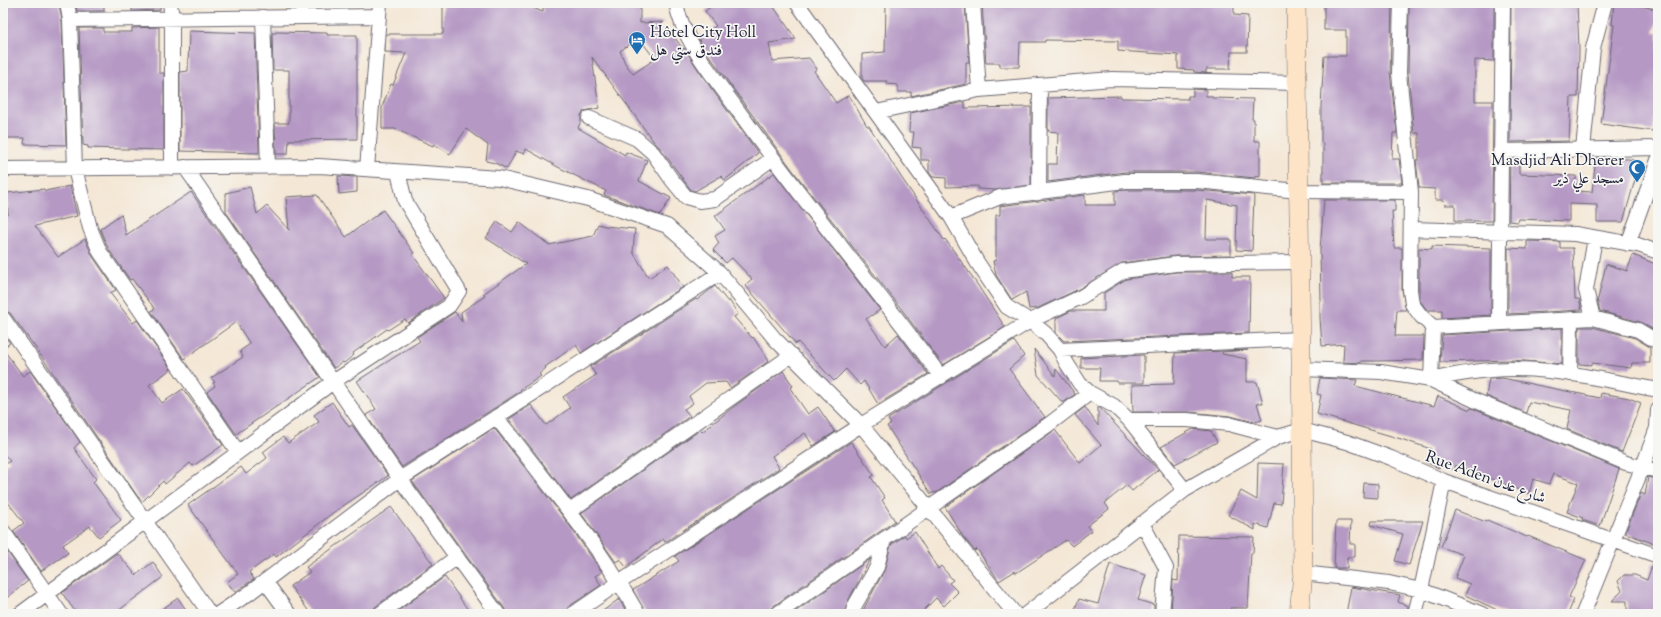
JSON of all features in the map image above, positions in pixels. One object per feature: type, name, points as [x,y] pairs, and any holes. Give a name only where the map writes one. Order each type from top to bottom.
[{"type":"main road","points":[[1296,3],[1302,430],[1302,573],[1299,614]]},
{"type":"street","points":[[67,3],[70,20],[75,169],[90,228],[100,252],[238,452]]},
{"type":"street","points":[[170,3],[179,167],[333,382],[400,479],[498,614]]},
{"type":"street","points":[[676,3],[683,29],[706,66],[772,159],[834,239],[896,315],[941,377]]},
{"type":"street","points":[[797,3],[951,217],[998,295],[1007,307],[1030,321],[1046,334],[1060,350],[1080,384],[1090,393],[1114,406],[1129,420],[1185,490]]},
{"type":"street","points":[[973,3],[979,90]]},
{"type":"street","points":[[1401,3],[1399,73],[1411,192],[1410,290],[1412,304],[1421,316],[1433,327],[1499,322],[1593,318],[1638,330],[1658,342]]},
{"type":"street","points":[[1499,322],[1503,3]]},
{"type":"street","points":[[1583,149],[1594,48],[1605,3]]},
{"type":"street","points":[[70,20],[263,17],[379,9],[367,170]]},
{"type":"street","points":[[263,17],[268,167]]},
{"type":"street","points":[[876,112],[979,90],[1112,79],[1297,83]]},
{"type":"street","points":[[1038,193],[1040,85]]},
{"type":"street","points":[[589,118],[641,142],[653,153],[686,197],[700,201],[715,199],[772,159]]},
{"type":"street","points":[[1500,152],[1658,148]]},
{"type":"street","points":[[1628,244],[1658,160]]},
{"type":"street","points":[[3,169],[319,166],[499,178],[588,199],[667,226],[720,273],[775,339],[861,425],[1015,614]]},
{"type":"street","points":[[20,614],[333,382],[449,306],[459,291],[405,201],[398,172]]},
{"type":"street","points":[[951,217],[1000,197],[1125,181],[1197,181],[1298,191],[1411,192]]},
{"type":"street","points":[[1411,229],[1575,234],[1628,244],[1658,252]]},
{"type":"street","points":[[1593,318],[1586,290],[1595,238]]},
{"type":"street","points":[[574,614],[620,582],[861,425],[1030,321],[1081,297],[1123,271],[1176,264],[1299,262]]},
{"type":"street","points":[[218,614],[400,479],[720,273]]},
{"type":"street","points":[[3,320],[210,614]]},
{"type":"street","points":[[1570,374],[1571,320]]},
{"type":"street","points":[[1430,380],[1433,327]]},
{"type":"street","points":[[1060,350],[1300,339]]},
{"type":"street","points":[[570,511],[792,355]]},
{"type":"street","points":[[1300,369],[1381,372],[1430,380],[1541,429],[1626,463],[1643,466],[1658,471]]},
{"type":"street","points":[[1430,380],[1464,373],[1512,369],[1570,374],[1658,390]]},
{"type":"street","points":[[777,614],[1048,425],[1090,393]]},
{"type":"street","points":[[1583,614],[1657,428],[1658,410]]},
{"type":"street","points":[[496,417],[570,511],[620,582],[638,614]]},
{"type":"street","points":[[1129,420],[1187,420],[1230,424],[1278,437]]},
{"type":"street","points":[[1026,614],[1142,522],[1185,490],[1278,437],[1302,430]]},
{"type":"street","name":"Rue Aden شارع عدن","points":[[1302,430],[1347,442],[1391,458],[1444,481],[1658,556]]},
{"type":"street","points":[[1414,614],[1421,590],[1444,481]]},
{"type":"street","points":[[1142,522],[1166,568],[1162,614]]},
{"type":"street","points":[[3,531],[61,614]]},
{"type":"street","points":[[852,614],[855,605],[877,567],[884,539]]},
{"type":"street","points":[[380,614],[457,557]]},
{"type":"street","points":[[1302,573],[1389,583],[1421,590],[1482,614]]},
{"type":"street","points":[[265,580],[289,614]]},
{"type":"building","points":[[3,3],[59,3],[62,21],[66,145],[24,144],[25,138],[3,138]]},
{"type":"building","points":[[76,3],[104,3],[104,11],[77,11]]},
{"type":"building","points":[[132,3],[160,4],[160,10],[132,11]]},
{"type":"building","points":[[443,3],[510,3],[522,7],[523,4],[543,12],[543,3],[640,3],[640,23],[664,22],[659,25],[660,38],[670,31],[683,49],[684,48],[758,153],[725,180],[721,176],[695,191],[691,190],[592,57],[599,108],[584,111],[581,115],[581,121],[578,128],[625,155],[626,152],[647,160],[639,181],[671,198],[660,215],[604,195],[606,191],[526,149],[524,154],[516,151],[507,169],[495,163],[486,161],[488,145],[466,129],[450,154],[434,144],[433,146],[395,129],[382,129],[382,107],[406,53],[385,52],[386,34],[443,34]],"holes":[[[639,38],[655,59],[633,74],[625,63],[620,51]]]},
{"type":"building","points":[[716,3],[771,3],[796,39],[769,43],[772,61],[809,58],[817,69],[814,71],[836,103],[849,95],[867,126],[869,126],[901,177],[944,240],[945,239],[971,275],[1005,327],[943,365],[897,303],[794,172],[708,54],[698,38],[716,26],[705,11]]},
{"type":"building","points":[[886,3],[965,3],[969,62],[966,62],[966,84],[911,96],[911,92],[898,92],[898,85],[887,84],[887,81],[864,81],[862,78],[862,54],[885,52]]},
{"type":"building","points":[[982,3],[1234,3],[1234,15],[1248,16],[1247,52],[1231,52],[1230,69],[1206,69],[1206,73],[1194,72],[1194,70],[1178,69],[1178,55],[1118,51],[1118,41],[1045,40],[1045,42],[1020,42],[1019,67],[1000,67],[1000,63],[986,63]]},
{"type":"building","points":[[1324,3],[1392,3],[1390,73],[1397,133],[1393,133],[1392,159],[1399,159],[1402,183],[1323,183],[1321,106],[1324,56],[1346,56],[1346,30],[1324,30]]},
{"type":"building","points":[[1409,3],[1494,3],[1494,61],[1475,60],[1475,101],[1493,101],[1492,221],[1455,221],[1455,205],[1445,205],[1444,200],[1435,200],[1435,189],[1419,188],[1416,160],[1419,160],[1419,133],[1414,133],[1408,73]]},
{"type":"building","points":[[1614,3],[1642,6],[1658,10],[1658,18],[1654,33],[1658,33],[1658,95],[1653,131],[1601,124],[1614,25],[1612,25]]},
{"type":"building","points":[[1511,4],[1577,4],[1579,48],[1578,97],[1571,97],[1569,141],[1510,142]]},
{"type":"building","points":[[159,27],[159,73],[164,73],[164,150],[88,148],[88,146],[83,145],[79,28],[103,28],[103,32],[132,32],[132,28]]},
{"type":"building","points":[[189,31],[255,33],[259,153],[180,151],[180,72],[188,71]]},
{"type":"building","points":[[272,33],[357,35],[357,139],[289,140],[288,154],[276,154],[275,123],[289,123],[289,70],[273,70]]},
{"type":"building","points":[[1193,89],[1206,90],[1206,96],[1212,96],[1212,98],[1253,99],[1252,119],[1254,119],[1254,141],[1260,141],[1260,177],[1255,176],[1255,178],[1197,172],[1125,172],[1048,182],[1048,164],[1057,164],[1058,132],[1048,131],[1048,98],[1121,96],[1121,98],[1188,99],[1188,96],[1193,96]]},
{"type":"building","points":[[965,102],[965,108],[1031,107],[1031,185],[996,190],[978,189],[978,186],[946,187],[946,178],[933,177],[929,172],[929,160],[921,160],[921,148],[912,147],[914,132],[909,132],[910,113]]},
{"type":"building","points":[[1596,158],[1629,159],[1640,162],[1623,222],[1597,222],[1597,205],[1569,204],[1569,221],[1519,219],[1518,222],[1509,221],[1510,159],[1519,159],[1519,174],[1576,176],[1576,191],[1592,192]]},
{"type":"building","points":[[774,173],[880,310],[866,319],[885,346],[898,334],[928,374],[878,404],[864,381],[860,385],[846,369],[834,381],[798,342],[796,344],[745,285],[752,279],[732,258],[726,263],[713,250],[719,243],[715,236],[725,230],[715,216]]},
{"type":"building","points":[[338,176],[357,177],[357,192],[339,194]]},
{"type":"building","points":[[70,186],[77,216],[35,226],[58,257],[85,239],[93,257],[116,290],[110,293],[133,323],[137,320],[171,369],[149,385],[162,403],[183,389],[223,445],[193,466],[190,463],[165,484],[163,481],[143,501],[138,497],[35,347],[10,313],[3,310],[3,216],[8,214],[7,193],[44,189],[45,191]]},
{"type":"building","points":[[250,187],[257,214],[267,206],[289,230],[286,197],[317,195],[346,237],[383,210],[414,253],[412,254],[444,298],[408,323],[405,319],[388,330],[387,329],[353,353],[354,355],[344,363],[343,362],[334,368],[226,212],[226,193]]},
{"type":"building","points":[[1197,190],[1254,195],[1252,251],[1236,250],[1237,205],[1207,200],[1206,239],[1231,239],[1231,255],[1175,256],[1122,263],[1077,290],[1038,308],[1029,309],[1026,292],[1012,300],[996,275],[993,261],[996,260],[996,215],[1000,215],[1000,206],[1085,195],[1085,205],[1115,205],[1115,191]]},
{"type":"building","points":[[191,192],[320,377],[236,434],[207,392],[215,386],[213,383],[215,382],[211,378],[243,357],[240,351],[250,344],[236,322],[184,359],[151,311],[155,309],[132,279],[130,280],[108,248],[100,229],[121,214],[126,235]]},
{"type":"building","points":[[1324,200],[1395,200],[1395,211],[1392,211],[1394,248],[1402,248],[1402,290],[1406,310],[1397,310],[1395,336],[1424,336],[1423,360],[1361,361],[1361,363],[1343,362],[1344,344],[1322,346],[1320,318],[1320,250]]},
{"type":"building","points":[[497,222],[512,232],[519,222],[549,245],[593,236],[598,224],[635,229],[633,252],[649,278],[668,265],[683,287],[581,353],[576,345],[545,367],[546,368],[539,374],[541,376],[520,390],[521,391],[402,467],[366,415],[376,409],[357,381],[420,341],[417,337],[455,312],[462,322],[461,312],[485,296],[483,294],[526,264],[486,238]]},
{"type":"building","points":[[1527,241],[1560,242],[1560,248],[1573,248],[1575,299],[1579,299],[1582,310],[1508,314],[1508,248],[1527,249]]},
{"type":"building","points":[[1432,246],[1491,248],[1491,315],[1442,318],[1442,310],[1427,310],[1420,301],[1419,248],[1432,249]]},
{"type":"building","points":[[1633,255],[1658,265],[1658,327],[1656,331],[1640,322],[1600,311],[1597,299],[1606,264],[1627,271]]},
{"type":"building","points":[[1177,272],[1232,272],[1232,277],[1250,277],[1249,333],[1064,341],[1056,333],[1056,318],[1071,311],[1104,311],[1104,293],[1126,279]]},
{"type":"building","points":[[715,286],[728,302],[729,300],[738,314],[734,317],[752,338],[753,337],[769,361],[730,388],[726,382],[706,383],[689,396],[693,403],[684,409],[690,416],[571,500],[509,419],[531,405],[546,425],[570,408],[563,397],[596,375],[590,367],[696,299],[697,300]]},
{"type":"building","points":[[1579,327],[1592,327],[1635,338],[1650,347],[1650,363],[1632,363],[1631,368],[1592,363],[1592,365],[1579,364]]},
{"type":"building","points":[[1562,328],[1562,364],[1512,360],[1440,362],[1442,335]]},
{"type":"building","points":[[3,333],[10,343],[3,348]]},
{"type":"building","points":[[1014,341],[1024,356],[1009,369],[1045,417],[936,493],[931,494],[887,426],[891,424],[888,419]]},
{"type":"building","points":[[3,349],[23,376],[30,371],[80,442],[74,448],[96,479],[93,482],[121,520],[99,537],[90,526],[63,545],[68,553],[41,571],[13,531],[24,523],[3,496],[3,466],[10,461],[3,453]]},
{"type":"building","points":[[1034,349],[1055,376],[1056,369],[1075,394],[1063,403],[1038,375]]},
{"type":"building","points":[[1248,350],[1222,352],[1222,354],[1247,359],[1247,382],[1257,382],[1263,403],[1257,403],[1262,420],[1255,422],[1230,416],[1188,412],[1133,412],[1132,385],[1174,384],[1175,353]]},
{"type":"building","points":[[1144,355],[1144,383],[1099,381],[1100,368],[1081,368],[1081,358]]},
{"type":"building","points":[[783,371],[793,386],[790,388],[808,414],[818,407],[835,432],[813,446],[805,433],[772,456],[779,468],[665,542],[663,539],[626,567],[620,559],[616,562],[581,513],[700,430],[702,432]]},
{"type":"building","points":[[1320,378],[1357,380],[1355,386],[1434,406],[1438,396],[1470,410],[1471,408],[1619,469],[1600,526],[1582,520],[1583,518],[1567,512],[1578,483],[1553,474],[1549,484],[1533,479],[1529,494],[1456,465],[1454,470],[1441,464],[1439,468],[1425,462],[1431,449],[1317,414],[1321,395],[1317,394]]},
{"type":"building","points":[[1502,378],[1600,398],[1601,393],[1629,398],[1641,403],[1622,452],[1567,429],[1571,410],[1529,402],[1526,413],[1486,396],[1489,379]]},
{"type":"building","points":[[332,402],[349,427],[352,425],[388,476],[334,512],[276,557],[274,554],[249,572],[254,579],[235,592],[227,582],[238,574],[188,505],[241,467],[246,474],[267,458],[263,452],[283,437],[288,443],[319,422],[314,415]]},
{"type":"building","points":[[1085,407],[1098,426],[1098,407],[1100,408],[1158,470],[1132,491],[1127,485],[1105,503],[1109,509],[1087,526],[1091,531],[1072,546],[1066,540],[1016,573],[1015,571],[999,581],[977,549],[975,551],[964,538],[945,507],[1055,430],[1080,463],[1101,445],[1075,415]]},
{"type":"building","points":[[494,428],[564,518],[602,572],[595,576],[601,585],[568,607],[565,614],[506,614],[505,609],[412,481]]},
{"type":"building","points":[[1193,429],[1211,431],[1217,442],[1175,464],[1161,447]]},
{"type":"building","points":[[851,442],[874,475],[871,477],[885,498],[882,500],[895,521],[772,607],[769,614],[646,614],[633,590],[679,561],[675,556]]},
{"type":"building","points":[[1258,463],[1284,464],[1281,504],[1274,503],[1268,528],[1255,524],[1255,530],[1228,515],[1241,491],[1257,500]]},
{"type":"building","points":[[1648,477],[1658,479],[1658,545],[1625,533],[1641,493],[1645,495]]},
{"type":"building","points":[[1364,483],[1378,484],[1378,498],[1363,497]]},
{"type":"building","points":[[391,507],[433,564],[375,607],[372,614],[311,614],[290,586],[310,572],[306,567]]},
{"type":"building","points":[[1455,510],[1486,522],[1487,520],[1586,560],[1569,597],[1574,599],[1568,614],[1506,614],[1465,595],[1470,584],[1455,578],[1464,555],[1441,547]]},
{"type":"building","points":[[1336,521],[1351,521],[1350,544],[1355,544],[1355,557],[1347,557],[1347,568],[1334,568]]},
{"type":"building","points":[[1372,521],[1423,521],[1409,565],[1395,561],[1403,534],[1371,525]]},
{"type":"building","points":[[915,532],[938,569],[941,566],[953,580],[949,583],[958,592],[944,606],[936,598],[920,614],[861,614],[884,571],[891,545],[905,535],[906,538]]},
{"type":"building","points":[[1179,536],[1254,537],[1253,553],[1251,553],[1248,608],[1230,608],[1230,614],[1171,614],[1173,580],[1178,581]]},
{"type":"building","points":[[3,546],[28,581],[3,601]]},
{"type":"building","points":[[117,553],[136,575],[153,562],[163,577],[114,614],[77,614],[62,593]]},
{"type":"building","points":[[870,559],[848,601],[844,614],[792,614]]},
{"type":"building","points":[[1653,563],[1658,564],[1658,614],[1627,614],[1627,601],[1612,601],[1622,591],[1618,581],[1624,575],[1635,575],[1647,580]]},
{"type":"building","points":[[1110,564],[1146,575],[1138,600],[1154,605],[1154,614],[1073,614],[1079,599],[1098,604]]},
{"type":"building","points":[[445,577],[471,614],[394,614],[443,578]]},
{"type":"building","points":[[1351,587],[1400,595],[1398,602],[1408,606],[1407,614],[1346,614]]},
{"type":"building","points":[[178,598],[189,614],[155,614]]},
{"type":"building","points":[[619,599],[628,614],[599,614]]},
{"type":"place","name":"Hôtel City Holl فندق ستي هل","points":[[637,55]]},
{"type":"place","name":"Masdjid Ali Dherer مسجد علي ذير","points":[[1637,183]]}]
